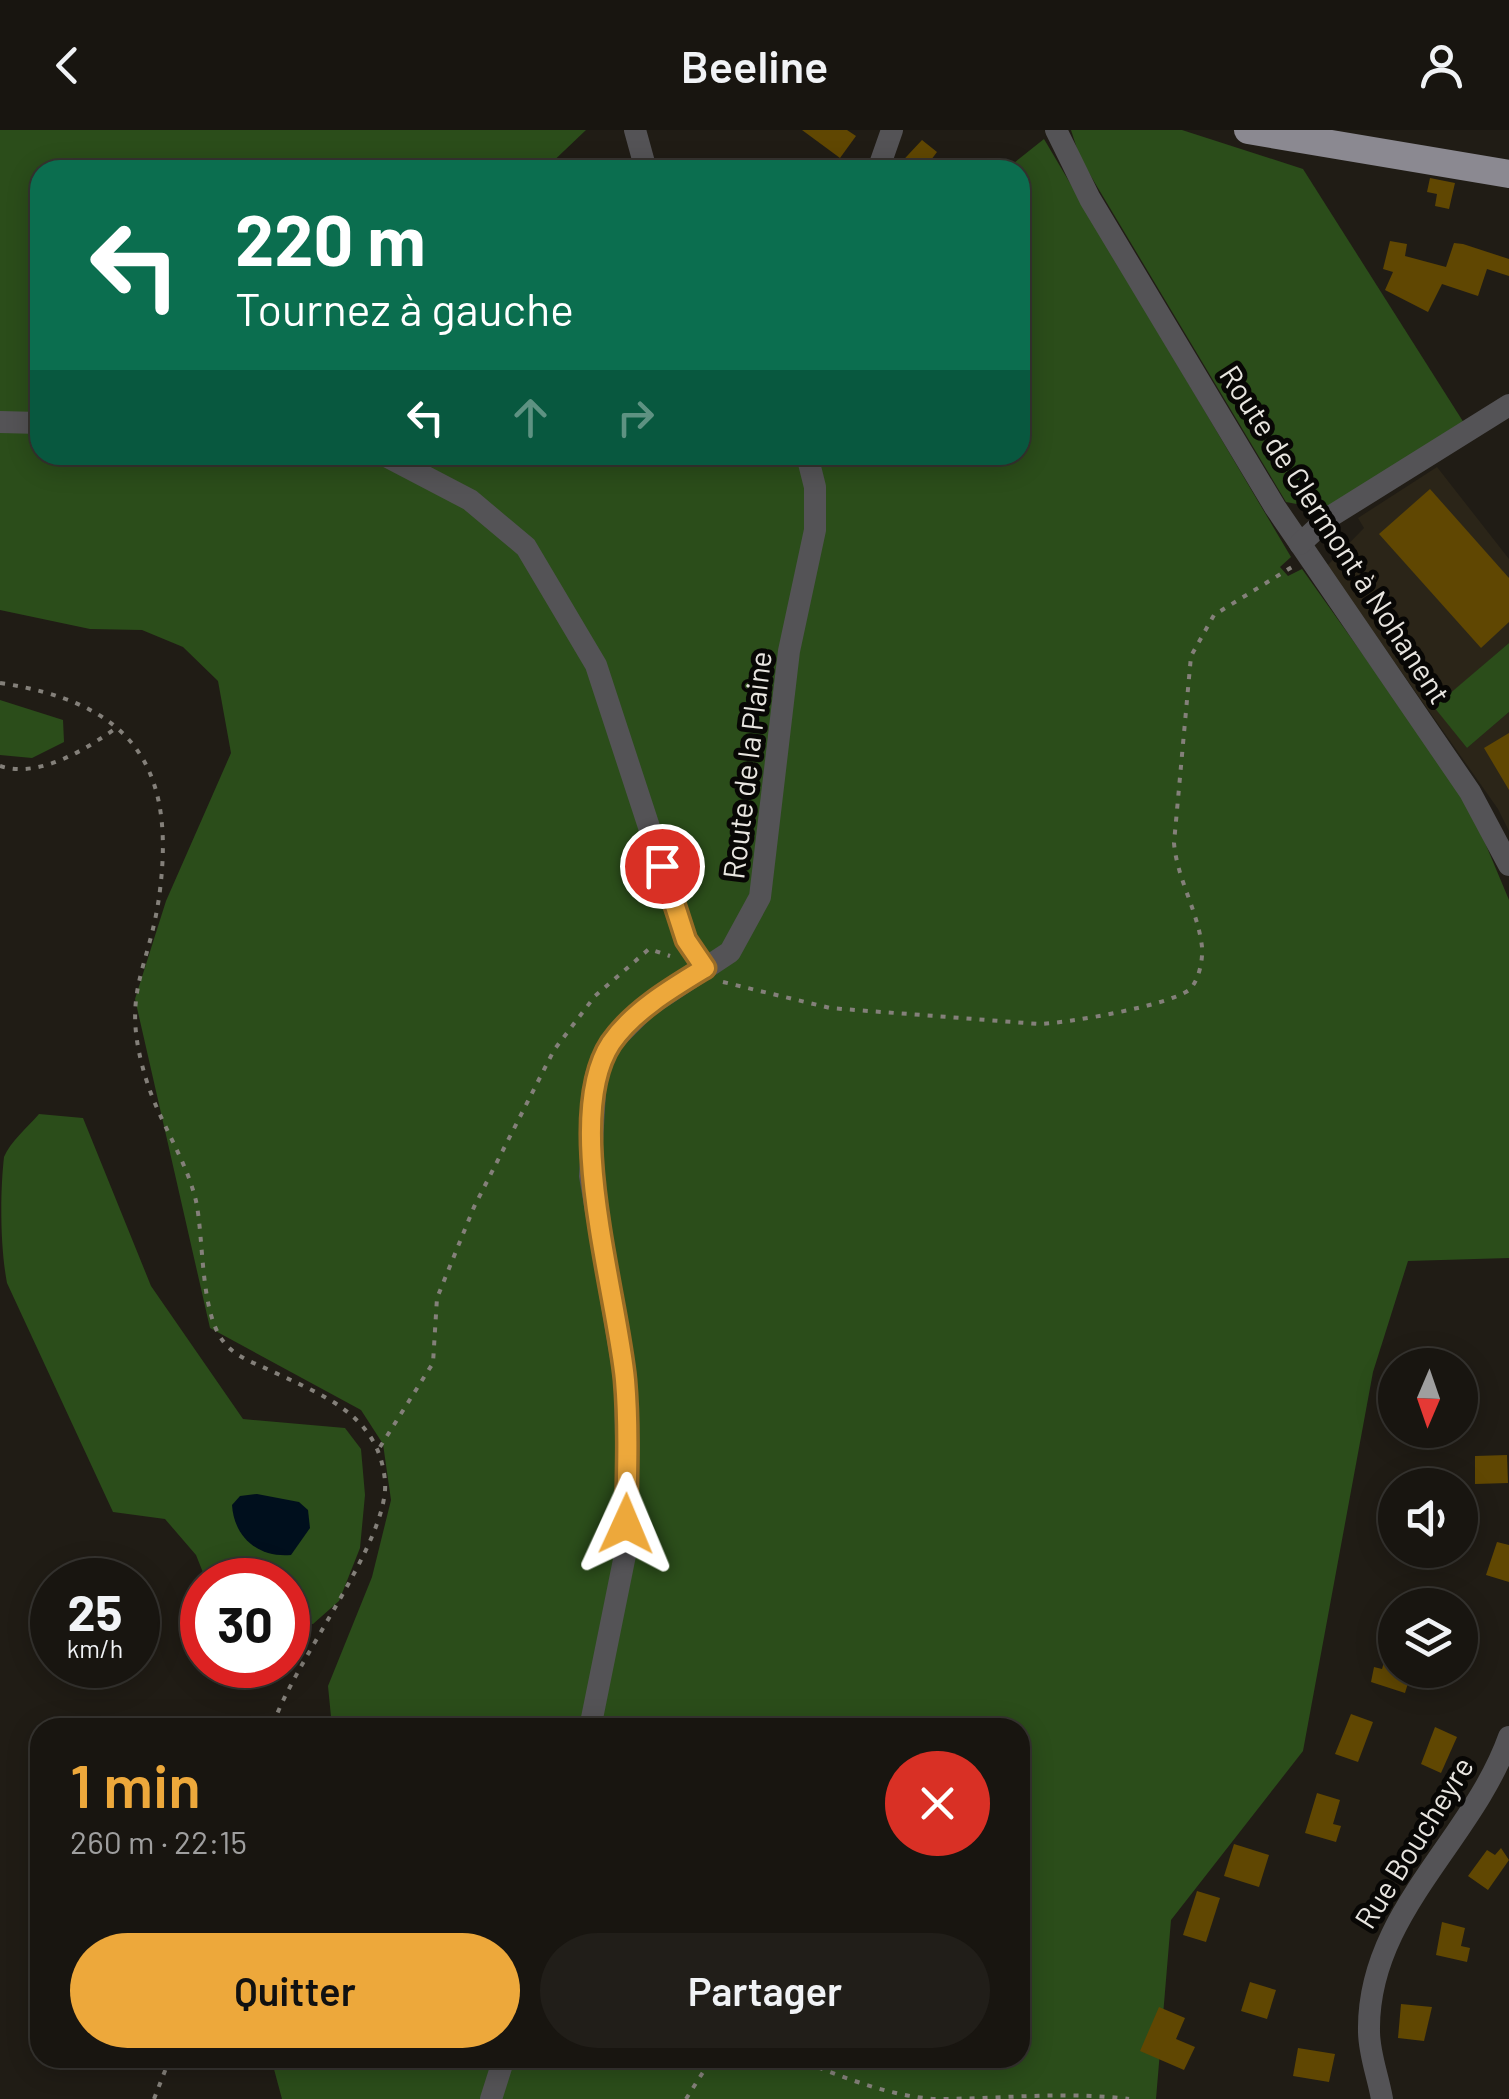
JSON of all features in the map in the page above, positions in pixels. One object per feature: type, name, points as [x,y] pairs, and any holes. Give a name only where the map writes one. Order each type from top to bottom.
[{"type":"main road","points":[[1248,130],[1352,139],[1509,174]]},
{"type":"street","points":[[635,130],[643,160]]},
{"type":"street","points":[[882,160],[892,130]]},
{"type":"street","name":"Route de Clermont à Nohanent","points":[[1056,130],[1090,199],[1304,550],[1470,792],[1509,865]]},
{"type":"street","points":[[1304,550],[1328,518],[1509,405]]},
{"type":"street","points":[[0,422],[30,424]]},
{"type":"street","points":[[403,465],[470,500],[526,547],[596,665],[686,940],[705,968]]},
{"type":"street","name":"Route de la Plaine","points":[[592,1718],[624,1555],[627,1494],[625,1381],[590,1176],[596,1074],[611,1043],[647,1006],[730,952],[760,897],[789,651],[815,530],[815,487],[809,465]]},
{"type":"street","name":"Rue Boucheyre","points":[[1382,2099],[1369,2036],[1373,1982],[1382,1948],[1451,1845],[1509,1737]]},
{"type":"street","points":[[490,2099],[501,2068]]},
{"type":"path","points":[[380,1447],[434,1363],[437,1298],[474,1207],[554,1050],[595,996],[649,948],[705,968],[723,982],[830,1008],[1039,1024],[1062,1024],[1170,999],[1191,988],[1200,970],[1202,947],[1176,869],[1174,843],[1185,686],[1191,656],[1214,615],[1304,550]]},
{"type":"path","points":[[0,683],[34,688],[102,713],[119,726],[146,763],[162,830],[160,891],[134,995],[133,1027],[148,1084],[196,1201],[213,1323],[238,1356],[331,1399],[364,1423],[380,1447],[386,1486],[370,1534],[321,1635],[297,1668],[276,1718]]},
{"type":"path","points":[[0,766],[10,769],[50,763],[90,746],[119,726]]},
{"type":"path","points":[[154,2099],[166,2068]]},
{"type":"path","points":[[686,2099],[706,2068]]},
{"type":"path","points":[[820,2068],[862,2084],[934,2099],[1035,2094],[1129,2099]]},
{"type":"shaded area","points":[[1437,467],[1509,559],[1509,643],[1435,707],[1467,748],[1509,712],[1509,831],[1498,809],[1327,566],[1364,528],[1358,518]]},
{"type":"green space","points":[[0,130],[586,130],[554,160],[30,160],[30,465],[1030,465],[1030,160],[1018,160],[1044,139],[1291,557],[1280,567],[1288,576],[1302,569],[1468,802],[1509,900],[1509,1258],[1408,1261],[1378,1348],[1303,1751],[1171,1920],[1156,2099],[282,2099],[274,2068],[1030,2068],[1030,1718],[331,1718],[328,1686],[372,1577],[391,1500],[383,1444],[361,1410],[210,1328],[135,999],[166,901],[231,753],[218,681],[183,647],[142,630],[90,629],[0,610]]},
{"type":"green space","points":[[1071,130],[1182,130],[1303,169],[1464,423],[1328,510],[1286,502],[1080,158]]},
{"type":"green space","points":[[1509,643],[1509,712],[1467,748],[1434,707]]},
{"type":"green space","points":[[0,700],[63,720],[64,742],[32,758],[0,755]]},
{"type":"green space","points":[[39,1114],[83,1118],[151,1286],[243,1419],[345,1428],[361,1449],[365,1495],[360,1548],[339,1601],[313,1624],[310,1558],[197,1558],[165,1519],[113,1512],[7,1283],[2,1187],[4,1157]]},
{"type":"water","points":[[257,1494],[299,1502],[308,1510],[310,1528],[291,1555],[258,1549],[237,1527],[232,1505],[240,1496]]},
{"type":"building","points":[[802,130],[847,130],[856,136],[840,158]]},
{"type":"building","points":[[922,140],[937,152],[931,160],[903,160]]},
{"type":"building","points":[[1430,178],[1455,183],[1449,209],[1435,206],[1437,194],[1427,192]]},
{"type":"building","points":[[1390,241],[1407,244],[1405,256],[1446,267],[1454,243],[1463,244],[1509,259],[1509,276],[1487,269],[1478,296],[1442,284],[1428,312],[1385,290],[1393,272],[1383,269]]},
{"type":"building","points":[[1430,489],[1509,578],[1509,622],[1481,648],[1379,534]]},
{"type":"building","points":[[1509,733],[1509,790],[1484,748]]},
{"type":"building","points":[[1507,1455],[1508,1483],[1478,1484],[1475,1456]]},
{"type":"building","points":[[1497,1542],[1509,1545],[1509,1582],[1486,1575]]},
{"type":"building","points":[[1374,1667],[1378,1668],[1378,1684],[1371,1682]]},
{"type":"building","points":[[1351,1714],[1373,1722],[1358,1762],[1335,1754]]},
{"type":"building","points":[[1435,1727],[1457,1737],[1441,1773],[1421,1764]]},
{"type":"building","points":[[1317,1793],[1340,1800],[1333,1824],[1341,1826],[1336,1842],[1305,1833]]},
{"type":"building","points":[[1234,1844],[1269,1855],[1259,1887],[1224,1876]]},
{"type":"building","points":[[1501,1848],[1509,1860],[1488,1890],[1468,1876],[1487,1850],[1495,1855]]},
{"type":"building","points":[[1197,1891],[1220,1898],[1206,1942],[1183,1935]]},
{"type":"building","points":[[1442,1922],[1465,1928],[1461,1946],[1470,1948],[1467,1962],[1436,1955]]},
{"type":"building","points":[[1250,1982],[1276,1990],[1267,2019],[1241,2011]]},
{"type":"building","points":[[1401,2004],[1432,2007],[1424,2041],[1398,2038]]},
{"type":"building","points":[[1159,2007],[1185,2018],[1176,2039],[1195,2047],[1184,2070],[1140,2051]]},
{"type":"building","points":[[1298,2048],[1335,2054],[1329,2082],[1293,2076]]},
{"type":"route","points":[[626,1524],[625,1381],[590,1176],[596,1074],[611,1043],[647,1006],[705,968],[686,940],[662,866]]}]
